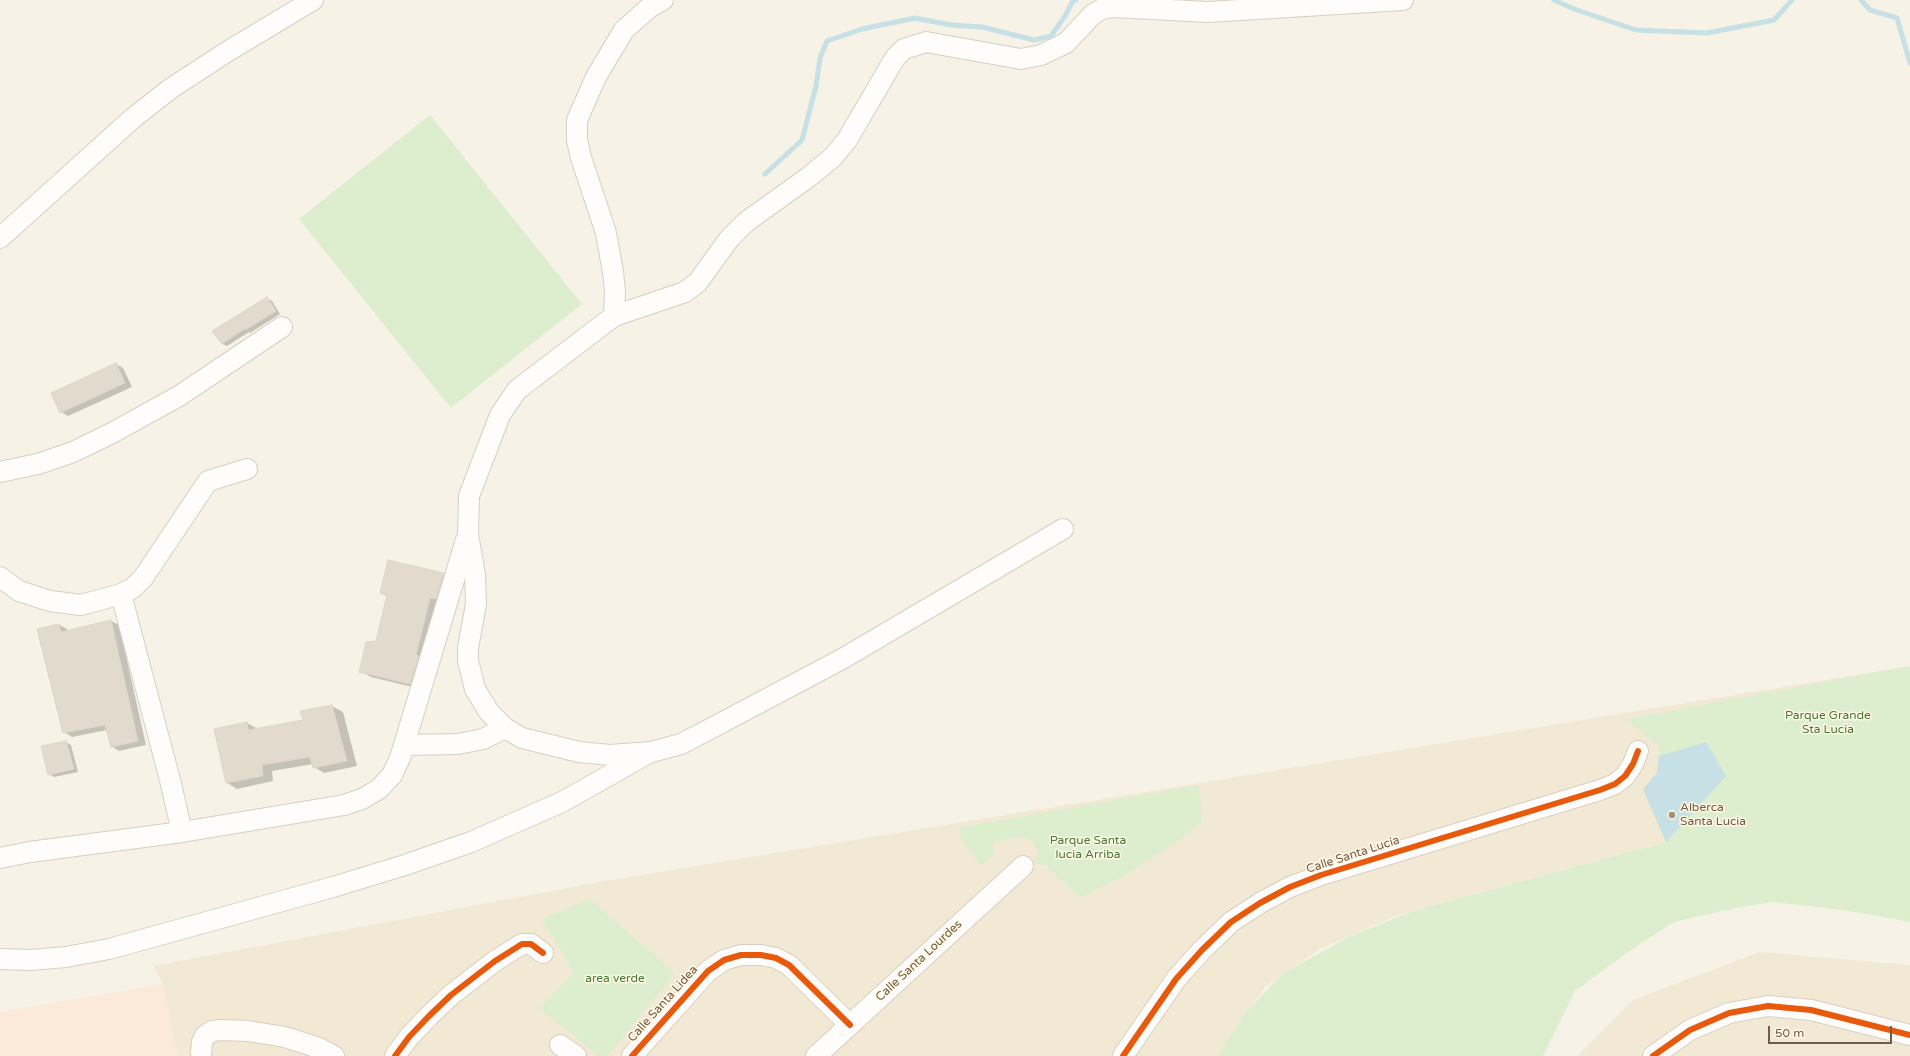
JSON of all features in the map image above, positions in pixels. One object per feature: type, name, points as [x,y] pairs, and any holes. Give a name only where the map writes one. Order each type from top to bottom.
[{"type":"street","points":[[0,238],[132,119],[170,89],[225,53],[313,0]]},
{"type":"street","points":[[614,316],[615,292],[606,233],[581,158],[577,140],[577,120],[596,77],[624,30],[650,7],[663,0]]},
{"type":"street","points":[[1063,529],[842,660],[681,744],[651,752],[610,755],[579,752],[522,738],[505,728],[490,712],[475,689],[468,661],[468,648],[476,604],[468,534],[469,496],[500,415],[517,390],[614,316],[685,292],[698,282],[729,239],[746,222],[833,158],[847,140],[895,58],[904,48],[914,44],[926,42],[1021,59],[1041,55],[1066,43],[1093,14],[1102,9],[1114,7],[1208,12],[1403,0]]},
{"type":"street","points":[[0,472],[38,464],[73,452],[112,433],[179,396],[282,327]]},
{"type":"street","points":[[0,577],[20,591],[50,601],[81,605],[121,594],[133,588],[143,578],[208,481],[247,468]]},
{"type":"street","points":[[0,858],[30,852],[182,832],[344,805],[362,799],[379,789],[392,775],[404,745],[468,534]]},
{"type":"street","points":[[121,594],[170,780],[182,832]]},
{"type":"street","points":[[404,745],[458,744],[483,739],[505,728]]},
{"type":"street","name":"Calle Santa Lucía","points":[[1122,1056],[1176,979],[1202,950],[1231,922],[1260,903],[1290,887],[1322,876],[1600,790],[1615,784],[1626,776],[1638,751]]},
{"type":"street","points":[[0,959],[30,960],[66,957],[109,949],[333,887],[405,865],[471,842],[562,802],[651,752]]},
{"type":"street","name":"Calle Santa Lourdes","points":[[816,1056],[1023,866]]},
{"type":"street","points":[[396,1056],[409,1037],[435,1010],[451,995],[495,961],[522,944],[531,944],[543,953]]},
{"type":"street","name":"Calle Santa Lidea","points":[[632,1056],[708,971],[724,960],[741,955],[760,955],[776,958],[789,965],[850,1025]]},
{"type":"street","points":[[1653,1056],[1690,1030],[1722,1016],[1729,1013],[1768,1006],[1811,1010],[1910,1035]]},
{"type":"street","points":[[202,1053],[202,1042],[205,1036],[212,1031],[221,1030],[248,1031],[284,1037],[319,1048],[334,1056]]},
{"type":"shaded area","points":[[1904,667],[1910,678],[1666,842],[1395,916],[1320,949],[1265,987],[1217,1056],[175,1056],[163,984],[154,966],[599,882]]},
{"type":"shaded area","points":[[1760,952],[1910,965],[1910,1056],[1578,1056],[1633,1000]]},
{"type":"shaded area","points":[[163,984],[178,1056],[0,1056],[0,1012]]},
{"type":"green space","points":[[430,115],[582,304],[451,408],[299,219]]},
{"type":"green space","name":"Parque Grande Sta Lucia","points":[[1910,667],[1910,922],[1844,910],[1772,902],[1736,908],[1674,922],[1628,952],[1575,991],[1543,1056],[1217,1056],[1248,1010],[1282,974],[1348,937],[1413,911],[1666,842],[1643,789],[1657,773],[1660,747],[1626,719]]},
{"type":"green space","name":"Parque Santa lucia Arriba","points":[[1199,785],[1202,822],[1178,841],[1128,874],[1080,898],[1046,865],[1034,864],[1038,852],[1032,841],[1020,837],[994,842],[992,858],[980,865],[959,836],[961,827]]},
{"type":"green space","name":"area verde","points":[[590,899],[675,973],[607,1056],[599,1056],[539,1008],[574,972],[541,919]]},
{"type":"water","name":"Alberca Santa Lucia","points":[[1706,742],[1726,776],[1666,842],[1643,789],[1657,773],[1659,756]]},
{"type":"building","points":[[267,297],[276,311],[245,330],[244,329],[222,344],[212,331]]},
{"type":"building","points":[[116,363],[125,383],[60,413],[51,393]]},
{"type":"building","points":[[388,560],[444,573],[436,599],[430,598],[416,655],[419,656],[410,684],[359,672],[366,642],[376,641],[387,595],[380,593]]},
{"type":"building","points":[[111,620],[138,741],[111,747],[105,725],[63,733],[37,629],[59,624],[61,632]]},
{"type":"building","points":[[332,705],[347,761],[313,768],[310,757],[262,765],[263,776],[226,783],[214,729],[247,722],[248,730],[303,720],[300,711]]},
{"type":"building","points":[[66,741],[74,769],[48,775],[41,746]]},
{"type":"waterway","points":[[765,174],[802,140],[816,86],[820,58],[827,41],[862,29],[915,18],[951,25],[982,27],[1034,40],[1051,36],[1065,16],[1073,1],[1076,0]]},
{"type":"waterway","points":[[1554,0],[1574,9],[1636,30],[1707,33],[1774,20],[1792,0]]},
{"type":"waterway","points":[[1861,0],[1870,10],[1897,18],[1910,63]]},
{"type":"cycle path","points":[[1123,1056],[1176,979],[1202,950],[1231,922],[1260,903],[1290,887],[1321,875],[1600,790],[1615,784],[1625,776],[1633,764],[1638,751]]},
{"type":"cycle path","points":[[395,1056],[409,1037],[451,995],[495,961],[522,944],[531,944],[543,953]]},
{"type":"cycle path","points":[[632,1056],[708,971],[724,960],[741,955],[761,955],[776,958],[789,965],[850,1025]]},
{"type":"cycle path","points":[[1653,1056],[1690,1030],[1729,1013],[1768,1006],[1811,1010],[1910,1035]]},
{"type":"place","name":"Alberca Santa Lucia","points":[[1672,815]]}]
